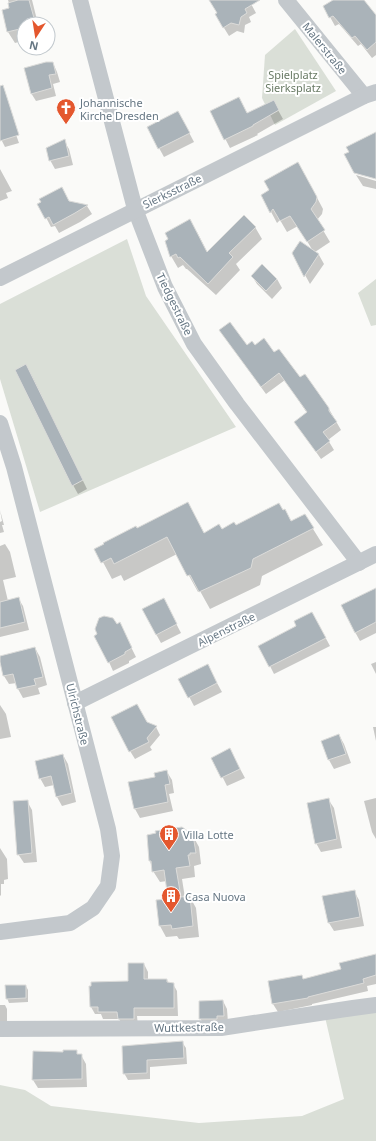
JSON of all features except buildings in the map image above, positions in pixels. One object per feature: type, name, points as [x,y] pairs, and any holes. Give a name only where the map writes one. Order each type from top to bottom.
[{"type":"street","name":"Tiedgestraße","points":[[80,0],[136,210],[165,287],[194,344],[237,404],[359,563]]},
{"type":"street","name":"Malerstraße","points":[[286,0],[370,94]]},
{"type":"street","name":"Sierksstraße","points":[[0,278],[370,94]]},
{"type":"street","name":"Ulrichstraße","points":[[0,423],[14,467],[108,829],[112,856],[108,886],[93,908],[70,923],[0,932]]},
{"type":"street","name":"Alpenstraße","points":[[75,703],[376,554]]},
{"type":"street","name":"Wuttkestraße","points":[[0,1029],[222,1028],[376,1005]]},
{"type":"green space","name":"Spielplatz Sierksplatz","points":[[295,29],[336,91],[275,125],[262,98],[265,55]]},
{"type":"green space","points":[[127,239],[146,296],[236,427],[40,512],[0,379],[0,304]]},
{"type":"green space","points":[[376,279],[376,325],[371,326],[358,293]]},
{"type":"green space","points":[[376,1010],[376,1141],[0,1141],[0,1085],[25,1090],[51,1106],[199,1123],[302,1116],[344,1099],[325,1017]]},
{"type":"place","name":"Johannische Kirche Dresden","points":[[66,125]]},
{"type":"place","name":"Villa Lotte","points":[[169,851]]},
{"type":"place","name":"Casa Nuova","points":[[171,913]]}]
